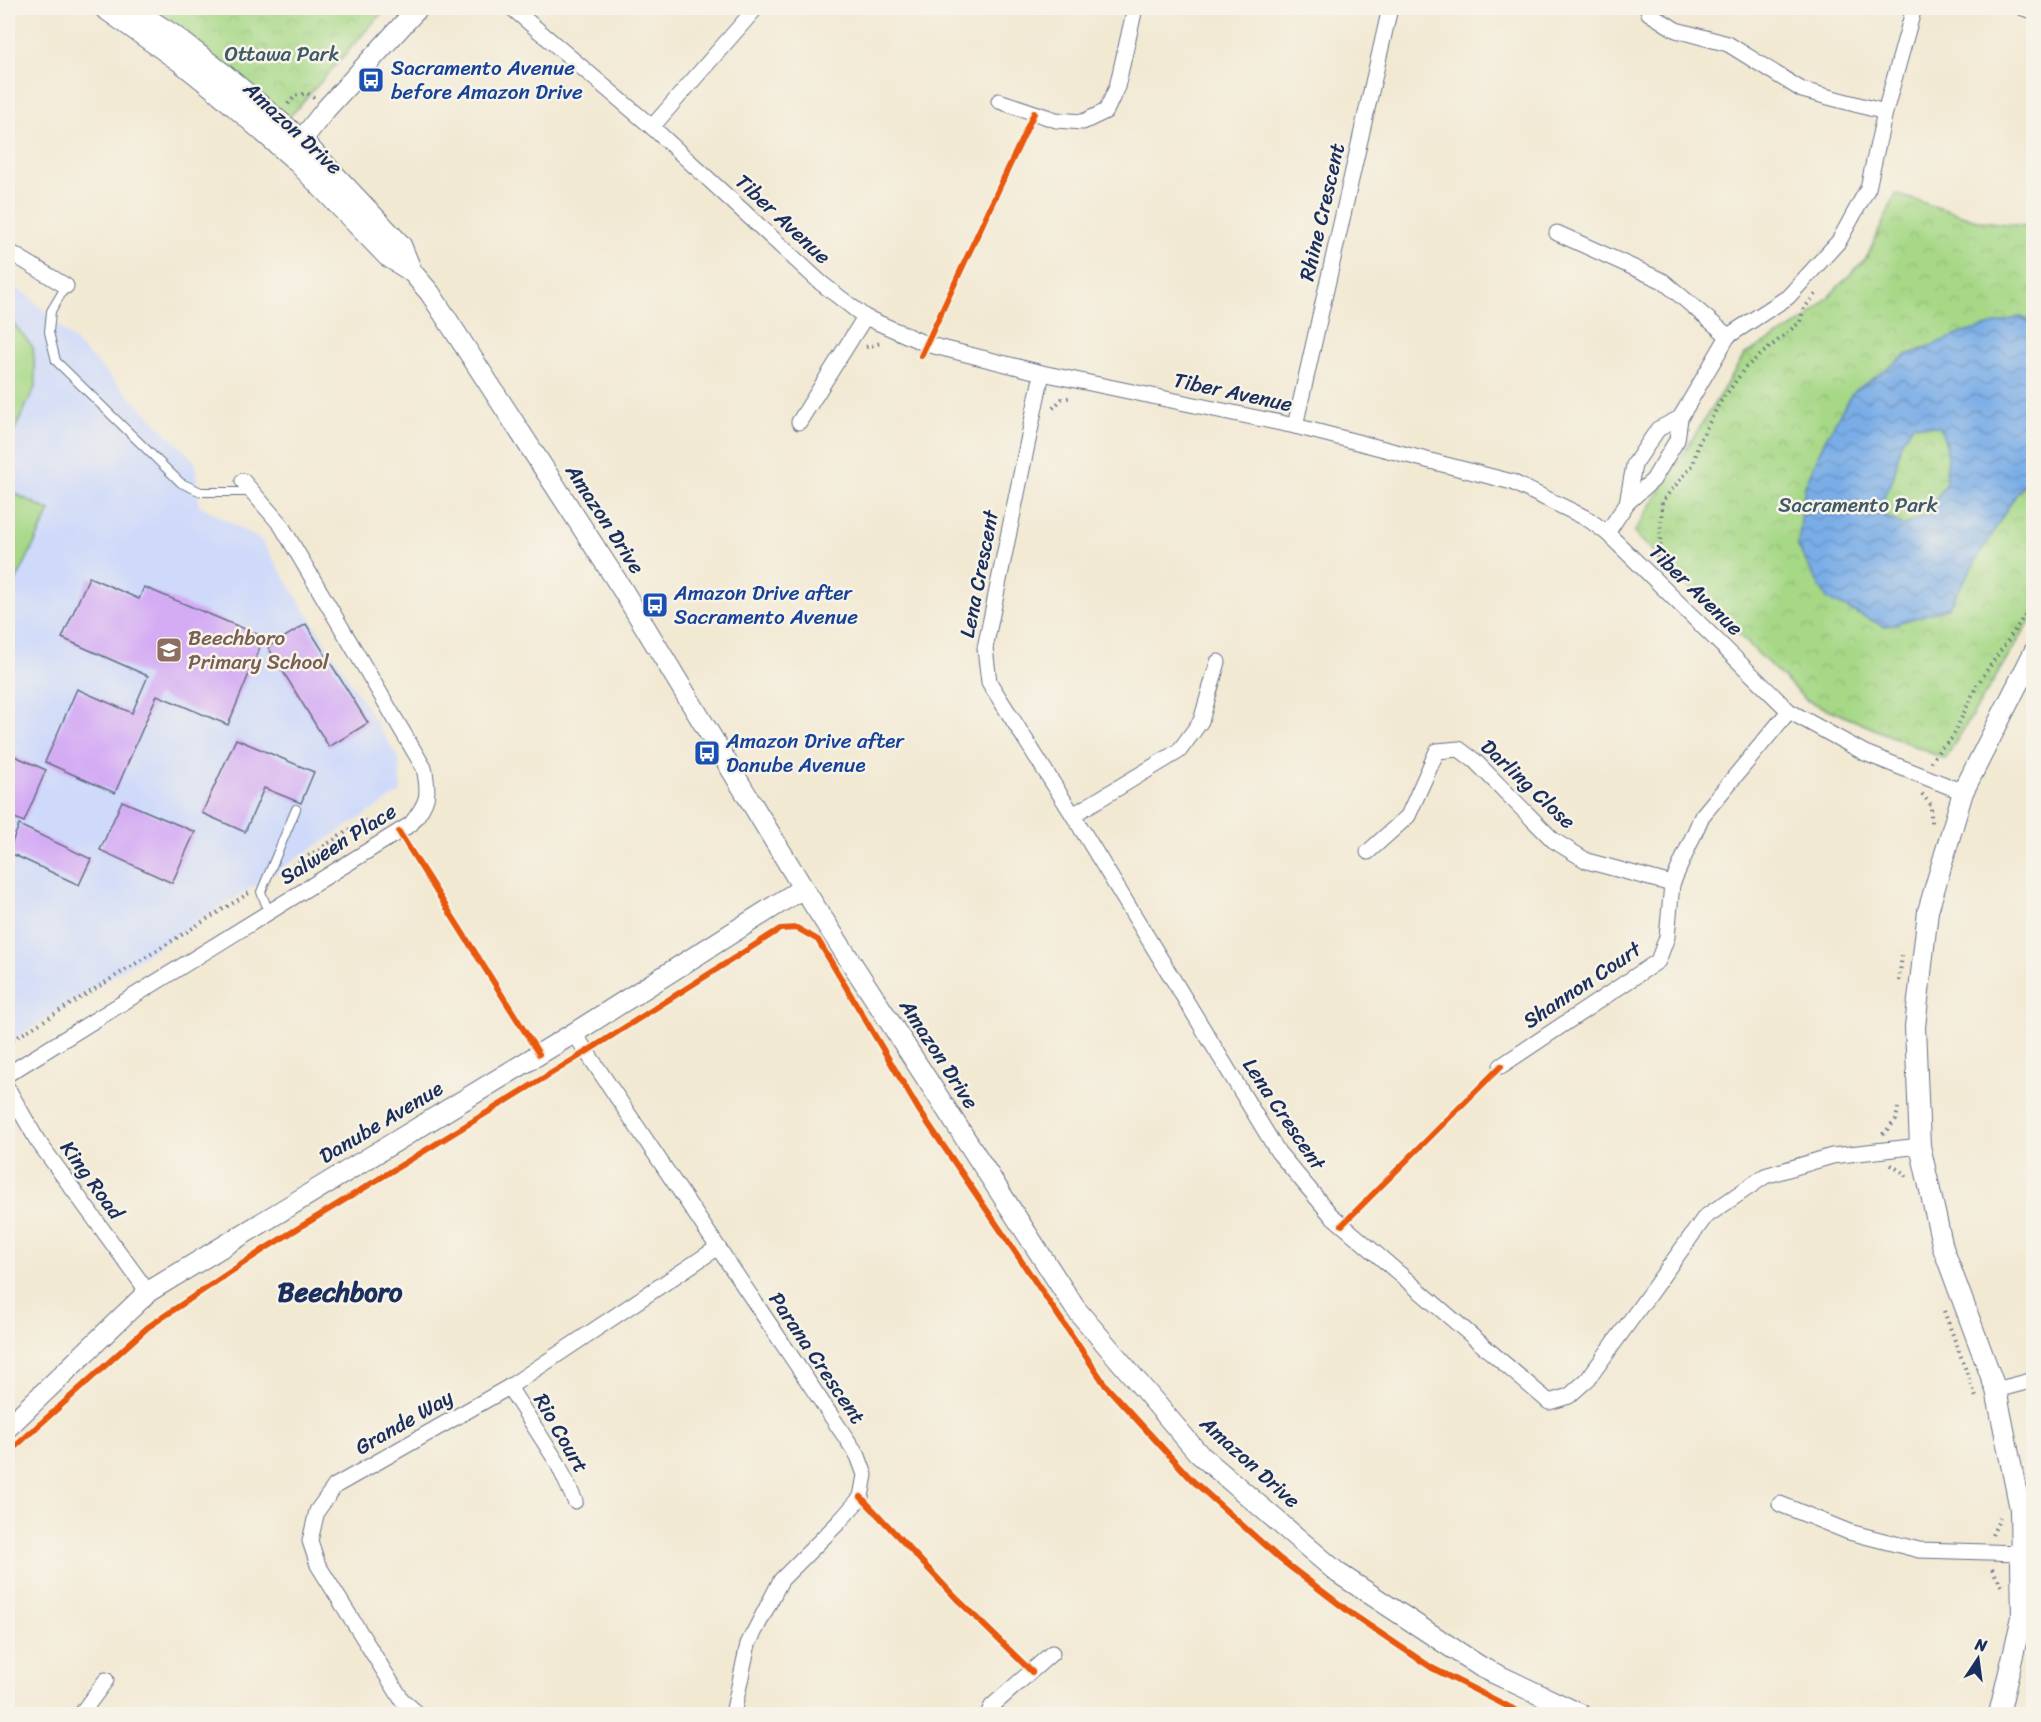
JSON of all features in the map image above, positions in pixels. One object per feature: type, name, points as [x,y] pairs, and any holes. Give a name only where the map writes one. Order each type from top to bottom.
[{"type":"street","name":"Amazon Drive","points":[[104,8],[133,26],[296,148]]},
{"type":"street","name":"Amazon Drive","points":[[131,8],[172,34],[198,55],[401,245],[412,272],[430,293],[622,589],[802,888],[1075,1308],[1198,1453],[1338,1573],[1481,1667],[1580,1714]]},
{"type":"street","points":[[296,148],[326,109],[418,8]]},
{"type":"street","name":"Tiber Avenue","points":[[512,8],[652,126],[821,283],[865,317],[926,344],[1042,373],[1295,426],[1512,482],[1588,519],[1607,533],[1789,711],[1865,753],[1963,792]]},
{"type":"street","points":[[652,126],[756,8]]},
{"type":"street","points":[[999,101],[1056,120],[1083,122],[1106,111],[1117,87],[1135,8]]},
{"type":"street","name":"Rhine Crescent","points":[[1295,426],[1390,8]]},
{"type":"street","points":[[1648,8],[1649,13],[1676,30],[1728,44],[1802,90],[1885,112]]},
{"type":"street","points":[[1607,533],[1627,503],[1653,480],[1677,440],[1680,418],[1728,336],[1788,297],[1839,242],[1868,188],[1885,112],[1914,8]]},
{"type":"street","points":[[2023,8],[2034,11]]},
{"type":"street","points":[[1557,233],[1663,281],[1728,336]]},
{"type":"street","points":[[8,251],[66,286]]},
{"type":"street","points":[[799,422],[865,317]]},
{"type":"street","name":"Lena Crescent","points":[[1042,373],[985,648],[989,682],[1073,815],[1278,1152],[1331,1215],[1549,1402],[1569,1396],[1588,1379],[1705,1217],[1765,1176],[1832,1156],[1920,1146]]},
{"type":"street","points":[[1627,503],[1634,465],[1658,429],[1680,418]]},
{"type":"street","name":"Salween Place","points":[[8,1074],[411,824],[426,805],[428,786],[424,768],[281,525],[248,487]]},
{"type":"street","points":[[1999,1714],[2022,1617],[2020,1509],[1996,1390],[1943,1248],[1920,1146],[1915,1027],[1928,911],[1963,792],[2034,652]]},
{"type":"street","points":[[1073,815],[1179,751],[1201,721],[1218,662]]},
{"type":"street","name":"Shannon Court","points":[[1500,1066],[1658,961],[1667,937],[1672,884],[1702,816],[1789,711]]},
{"type":"street","name":"Darling Close","points":[[1368,852],[1408,816],[1437,751],[1459,749],[1475,761],[1552,840],[1587,861],[1672,884]]},
{"type":"street","name":"Danube Avenue","points":[[8,1427],[148,1292],[573,1033],[802,888]]},
{"type":"street","name":"Parana Crescent","points":[[573,1033],[858,1456],[865,1475],[861,1497],[781,1580],[748,1644],[733,1714]]},
{"type":"street","name":"King Road","points":[[8,1089],[37,1140],[148,1292]]},
{"type":"street","name":"Grande Way","points":[[418,1714],[402,1700],[318,1565],[310,1541],[317,1511],[335,1486],[509,1387],[717,1248]]},
{"type":"street","points":[[1996,1390],[2034,1380]]},
{"type":"street","name":"Rio Court","points":[[509,1387],[557,1462],[574,1501]]},
{"type":"street","points":[[1780,1504],[1848,1532],[1920,1550],[2022,1553]]},
{"type":"street","points":[[988,1714],[992,1706],[1052,1653]]},
{"type":"street","points":[[81,1714],[106,1680]]},
{"type":"lane","points":[[66,286],[51,311],[49,332],[56,361],[181,483],[201,492],[248,487]]},
{"type":"lane","points":[[269,912],[261,892],[296,809]]},
{"type":"path","points":[[1648,572],[1660,549],[1662,501],[1693,465],[1699,442],[1719,404],[1746,367],[1800,322],[1804,308],[1819,291]]},
{"type":"path","points":[[850,340],[862,349],[875,343],[884,343]]},
{"type":"path","points":[[1035,406],[1050,410],[1062,399],[1073,397]]},
{"type":"path","points":[[1929,834],[1932,823],[1931,805],[1918,790],[1924,776],[1940,749],[1952,738],[1977,685],[2034,602]]},
{"type":"path","points":[[275,877],[364,821],[378,823],[386,840]]},
{"type":"path","points":[[8,1043],[255,889]]},
{"type":"path","points":[[1899,988],[1904,945]]},
{"type":"path","points":[[1898,1102],[1896,1120],[1883,1133],[1884,1150],[1886,1162],[1905,1174],[1908,1186]]},
{"type":"path","points":[[1942,1307],[1977,1401]]},
{"type":"path","points":[[2001,1515],[1991,1536],[1990,1565],[2003,1588]]},
{"type":"shaded area","name":"Beechboro Primary School","points":[[8,283],[30,297],[195,461],[199,505],[261,540],[399,759],[401,792],[8,1043]]},
{"type":"green space","name":"Ottawa Park","points":[[139,8],[386,8],[286,121]]},
{"type":"green space","name":"Sacramento Park","points":[[1896,194],[1980,221],[2033,227],[2033,617],[1945,759],[1806,700],[1634,533],[1745,354],[1806,320],[1867,257]]},
{"type":"green space","points":[[8,317],[33,347],[36,385],[8,444]]},
{"type":"green space","points":[[8,490],[50,511],[8,598]]},
{"type":"water","points":[[2020,317],[2033,322],[2033,472],[2011,502],[1948,608],[1885,627],[1827,599],[1798,547],[1805,486],[1825,440],[1852,393],[1907,355],[1960,334]],"holes":[[[1914,424],[1940,427],[1947,448],[1946,483],[1928,513],[1903,526],[1880,513],[1885,494],[1894,476],[1901,442]]]},
{"type":"building","points":[[89,577],[139,599],[144,587],[264,637],[228,725],[157,695],[115,793],[45,762],[77,689],[132,713],[148,676],[62,638]]},
{"type":"building","points":[[306,624],[368,723],[329,747],[268,647]]},
{"type":"building","points":[[236,739],[314,772],[301,803],[264,788],[245,832],[202,813]]},
{"type":"building","points":[[8,753],[46,770],[24,822],[8,815]]},
{"type":"building","points":[[122,801],[195,832],[172,883],[100,850]]},
{"type":"building","points":[[19,825],[91,859],[79,885],[8,852]]},
{"type":"cycle path","points":[[921,356],[1034,113]]},
{"type":"cycle path","points":[[399,832],[539,1054]]},
{"type":"cycle path","points":[[8,1453],[148,1327],[266,1248],[586,1052],[780,929],[797,928],[818,940],[919,1110],[1106,1386],[1192,1480],[1280,1559],[1352,1614],[1432,1668],[1523,1714]]},
{"type":"cycle path","points":[[1342,1225],[1501,1066]]},
{"type":"cycle path","points":[[861,1497],[955,1597],[1032,1672]]},
{"type":"place","name":"Sacramento Avenue before Amazon Drive","points":[[371,80]]},
{"type":"place","name":"Amazon Drive after Sacramento Avenue","points":[[655,605]]},
{"type":"place","name":"Beechboro Primary School","points":[[169,650]]},
{"type":"place","name":"Amazon Drive after Danube Avenue","points":[[707,753]]},
{"type":"district","name":"Beechboro","points":[[340,1292]]}]
